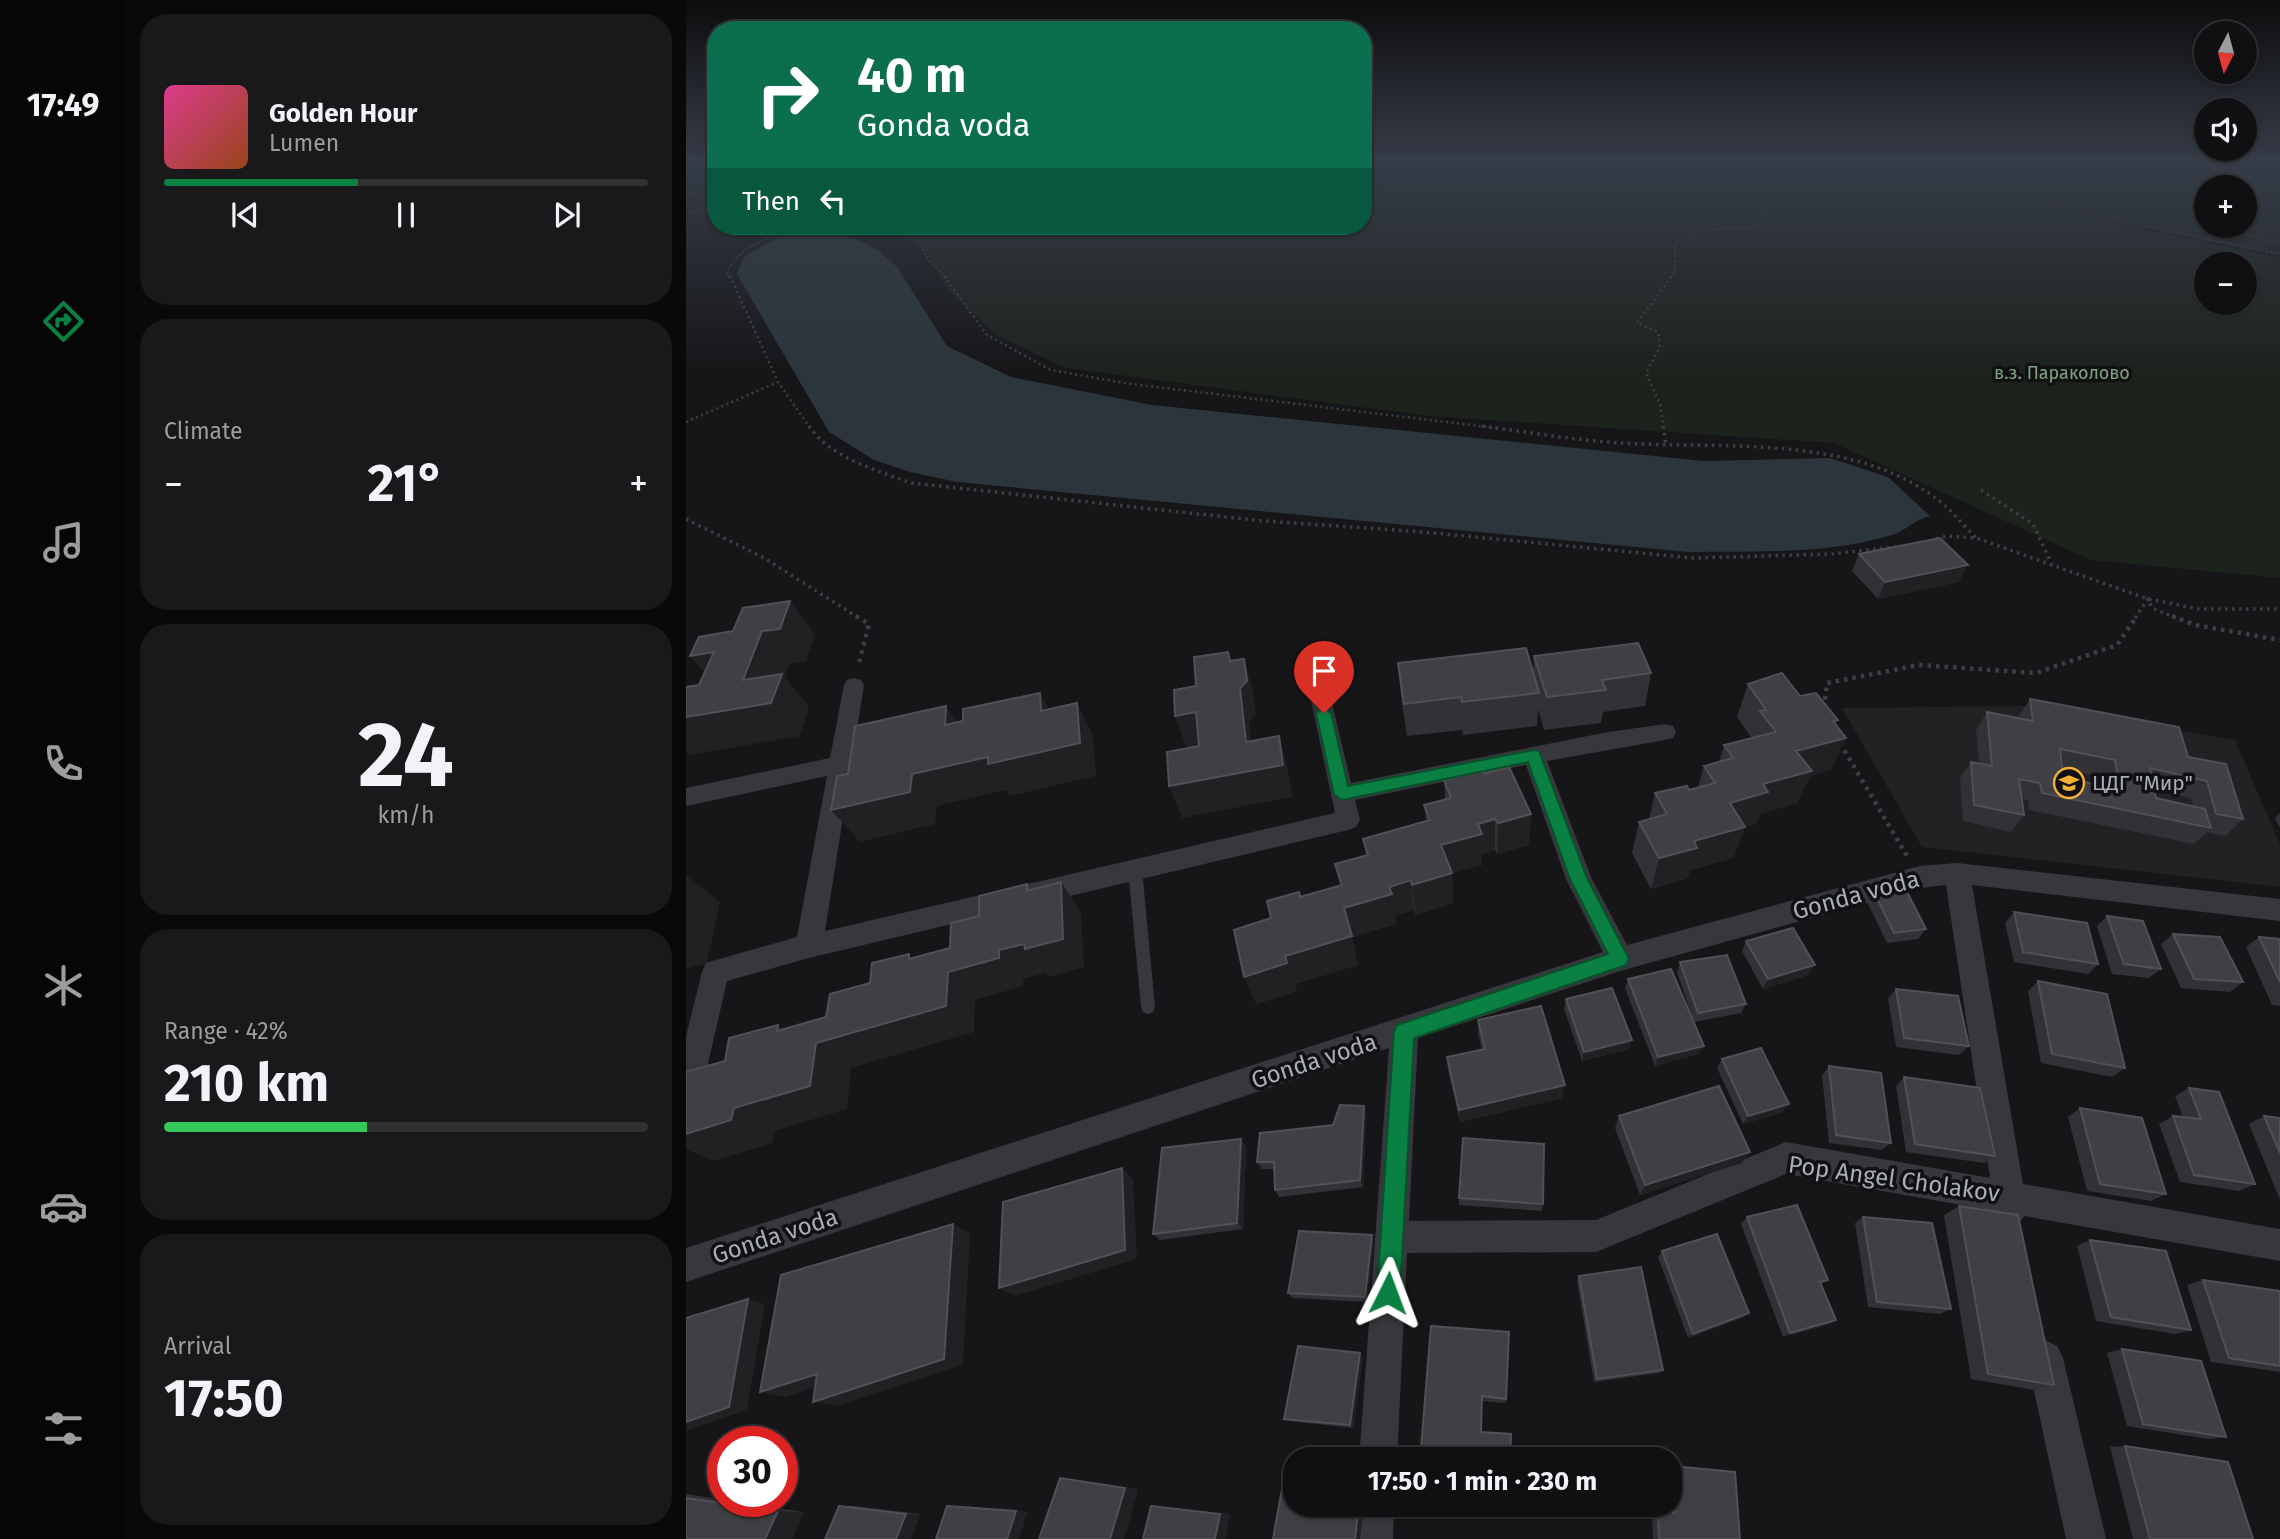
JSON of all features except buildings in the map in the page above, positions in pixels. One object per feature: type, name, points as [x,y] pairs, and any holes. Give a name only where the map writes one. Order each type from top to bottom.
[{"type":"street","points":[[809,946],[838,765],[854,685]]},
{"type":"street","points":[[686,1094],[716,972],[809,946],[1348,820],[1318,686]]},
{"type":"street","points":[[1342,794],[1608,740],[1665,732]]},
{"type":"street","points":[[1534,755],[1579,879],[1620,959]]},
{"type":"street","points":[[686,797],[838,765]]},
{"type":"street","points":[[1957,873],[2008,1195],[2017,1235]]},
{"type":"street","name":"Gonda voda","points":[[686,1265],[1620,959],[1920,877],[1957,873],[2280,910]]},
{"type":"street","points":[[1379,1447],[1404,1031]]},
{"type":"street","name":"Pop Angel Cholakov","points":[[1392,1237],[1596,1236],[1786,1158],[2280,1245]]},
{"type":"street","points":[[2038,1328],[2086,1539]]},
{"type":"street","points":[[1373,1539],[1374,1517]]},
{"type":"lane","points":[[1135,869],[1148,1007]]},
{"type":"path","points":[[1666,444],[1660,404],[1646,373],[1660,347],[1658,332],[1637,323],[1675,272],[1675,244],[1685,236],[1702,231]]},
{"type":"path","points":[[2164,231],[2280,254]]},
{"type":"path","points":[[779,235],[751,244],[733,258],[727,271],[778,382],[818,440],[860,463],[911,483],[1265,521],[1424,532],[1693,558],[1831,554],[1906,545]]},
{"type":"path","points":[[867,235],[905,235],[919,243],[929,261],[952,284],[987,335],[1051,370],[1124,383],[1315,408],[1618,443],[1721,445],[1846,456],[1889,471],[1936,497],[1976,538]]},
{"type":"path","points":[[2257,237],[2280,244]]},
{"type":"path","points":[[2216,242],[2231,238]]},
{"type":"path","points":[[686,422],[778,382]]},
{"type":"path","points":[[1981,491],[2033,524],[2052,566]]},
{"type":"path","points":[[686,519],[764,558],[869,624],[854,685]]},
{"type":"path","points":[[1928,541],[1947,536],[1976,538],[2148,598],[2199,609],[2280,609]]},
{"type":"path","points":[[2148,598],[2152,608],[2195,625],[2280,640]]},
{"type":"path","points":[[1823,715],[1827,683],[1919,665],[2036,673],[2117,645],[2148,598]]},
{"type":"path","points":[[1837,738],[1920,877]]},
{"type":"shaded area","points":[[789,235],[832,235],[857,239],[879,251],[897,267],[947,346],[1011,377],[1152,405],[1704,461],[1830,458],[1888,477],[1930,516],[1892,535],[1842,546],[1790,551],[1688,552],[957,482],[910,472],[874,460],[829,432],[737,274],[744,257],[775,239]]},
{"type":"shaded area","name":"ЦДГ \"Мир\"","points":[[2027,706],[2235,740],[2280,844],[2280,887],[1922,847],[1842,708]]},
{"type":"green space","name":"в.з. Параколово","points":[[1372,231],[2150,231],[2251,252],[2194,252],[2194,315],[2257,315],[2257,253],[2280,258],[2280,578],[2091,560],[1834,443],[1429,416],[1066,368],[999,337],[950,293],[915,235],[1372,235]]},
{"type":"green space","points":[[2166,231],[2194,231],[2194,238],[2190,237]]},
{"type":"green space","points":[[2257,231],[2280,231],[2280,255],[2195,238],[2257,238]]},
{"type":"place","name":"ЦДГ \"Мир\"","points":[[2069,783]]},
{"type":"route","points":[[1324,713],[1342,794],[1534,755],[1579,879],[1620,959],[1404,1031],[1388,1293]]}]
